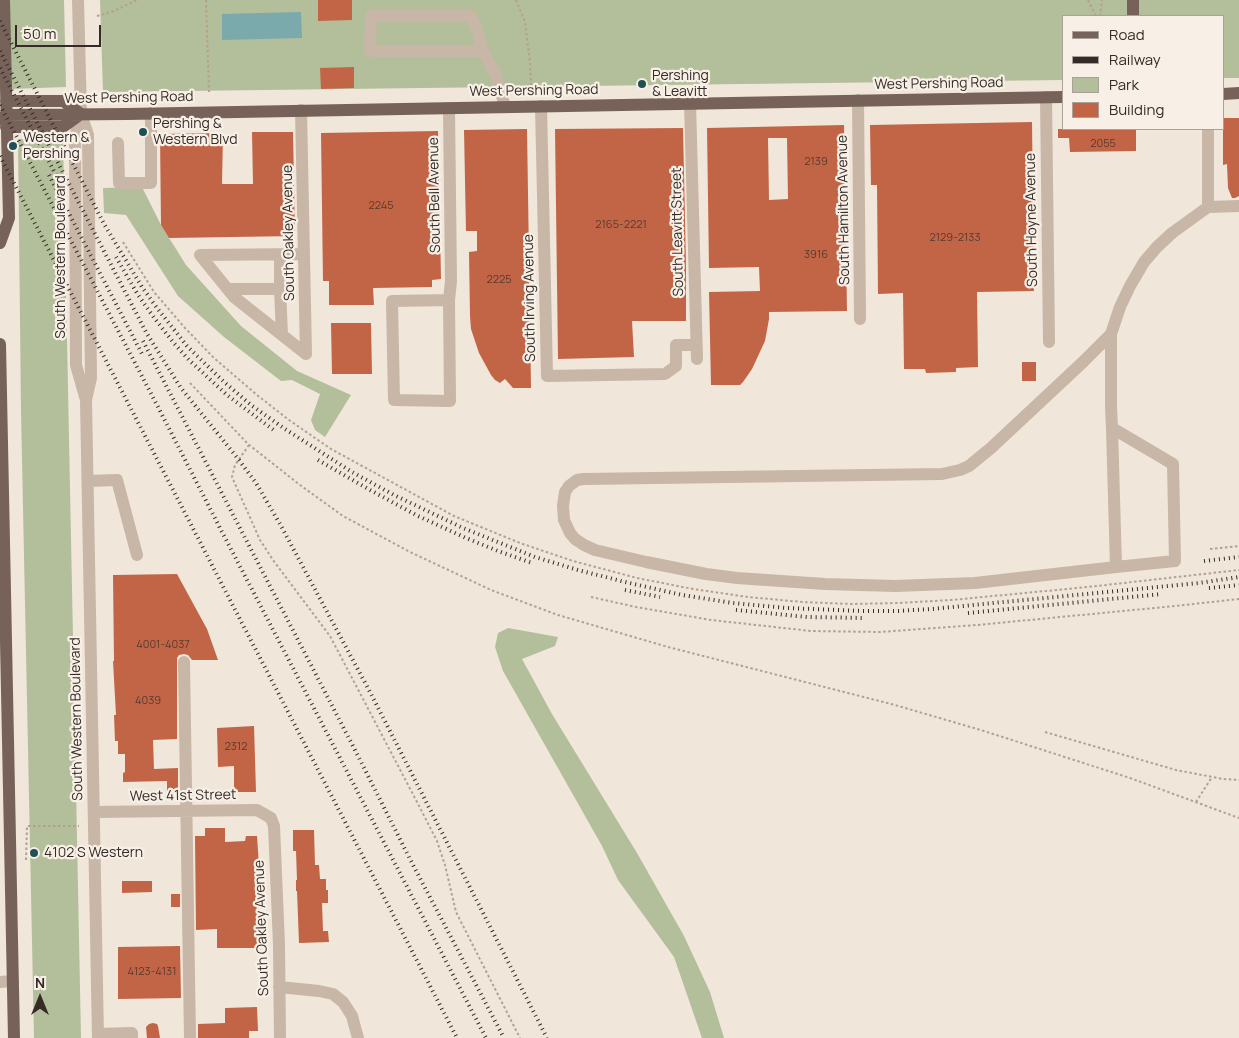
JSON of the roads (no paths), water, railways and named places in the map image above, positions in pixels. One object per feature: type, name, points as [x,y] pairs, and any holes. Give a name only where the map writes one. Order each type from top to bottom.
[{"type":"main road","points":[[0,243],[9,218],[4,114],[4,0]]},
{"type":"main road","points":[[1133,0],[1133,15]]},
{"type":"main road","points":[[1224,94],[1239,93]]},
{"type":"main road","name":"West Pershing Road","points":[[81,114],[1062,97]]},
{"type":"main road","points":[[63,100],[81,114],[63,127],[4,114],[63,100]]},
{"type":"main road","points":[[0,344],[6,982],[14,1038]]},
{"type":"street","name":"South Western Boulevard","points":[[78,0],[81,114],[88,135],[91,378],[86,400],[98,1036]]},
{"type":"street","points":[[483,51],[370,51],[370,16],[471,16],[483,51],[496,75],[505,107]]},
{"type":"street","name":"South Hoyne Avenue","points":[[1046,97],[1049,342]]},
{"type":"street","name":"South Hamilton Avenue","points":[[858,100],[860,320]]},
{"type":"street","name":"South Leavitt Street","points":[[690,103],[697,360]]},
{"type":"street","name":"South Irving Avenue","points":[[541,106],[547,376],[665,374],[676,366],[676,345],[696,345]]},
{"type":"street","name":"South Bell Avenue","points":[[449,108],[450,401],[394,400],[392,301],[449,300]]},
{"type":"street","name":"South Oakley Avenue","points":[[282,335],[306,354],[301,110]]},
{"type":"street","points":[[118,143],[118,183],[151,183],[151,113]]},
{"type":"street","points":[[1208,130],[1208,207]]},
{"type":"street","points":[[1116,566],[1110,334],[1126,293],[1144,262],[1157,247],[1172,233],[1208,207],[1239,206]]},
{"type":"street","points":[[280,254],[282,335]]},
{"type":"street","points":[[282,335],[234,296],[200,255],[304,254]]},
{"type":"street","points":[[228,289],[280,289]]},
{"type":"street","points":[[1110,334],[1083,362],[991,448],[960,470],[942,474],[590,478],[578,480],[569,486],[563,506],[564,520],[575,539],[595,550],[706,574],[825,584],[895,586],[975,583],[1175,561],[1173,464],[1112,428]]},
{"type":"street","points":[[88,481],[117,480],[136,555]]},
{"type":"street","points":[[184,662],[190,1038]]},
{"type":"street","name":"West 41st Street","points":[[94,812],[257,810],[271,818]]},
{"type":"street","name":"South Oakley Avenue","points":[[271,818],[274,826],[279,945],[280,1038]]},
{"type":"street","points":[[279,987],[333,994],[343,1002],[352,1016],[358,1038]]},
{"type":"street","points":[[98,1036],[132,1034],[132,1038]]},
{"type":"water","points":[[301,12],[302,38],[222,40],[222,14]]},
{"type":"railway","points":[[0,21],[104,224],[142,287],[187,346],[251,405],[285,429],[352,472],[394,495],[463,528],[535,557],[621,581],[682,595],[733,603],[787,608],[863,611],[932,609],[1199,583],[1239,577]]},
{"type":"railway","points":[[0,51],[147,334],[181,388],[256,483],[280,524],[370,692],[547,1038]]},
{"type":"railway","points":[[0,68],[58,179]]},
{"type":"railway","points":[[0,105],[486,1038]]},
{"type":"railway","points":[[0,156],[457,1038]]},
{"type":"railway","points":[[49,175],[142,354]]},
{"type":"railway","points":[[116,257],[138,295],[155,319],[189,360],[227,395],[275,431]]},
{"type":"railway","points":[[143,341],[504,1038]]},
{"type":"railway","points":[[318,460],[418,516],[466,538],[532,563]]},
{"type":"railway","points":[[1204,561],[1239,557]]},
{"type":"railway","points":[[1209,588],[1239,585]]},
{"type":"railway","points":[[625,590],[660,597]]},
{"type":"railway","points":[[968,613],[1162,594]]},
{"type":"railway","points":[[736,610],[807,617],[863,618]]},
{"type":"place","name":"Pershing & Leavitt","points":[[642,84]]},
{"type":"place","name":"Pershing & Western Blvd","points":[[143,132]]},
{"type":"place","name":"Western & Pershing","points":[[13,146]]},
{"type":"place","name":"4102 S Western","points":[[34,853]]}]
